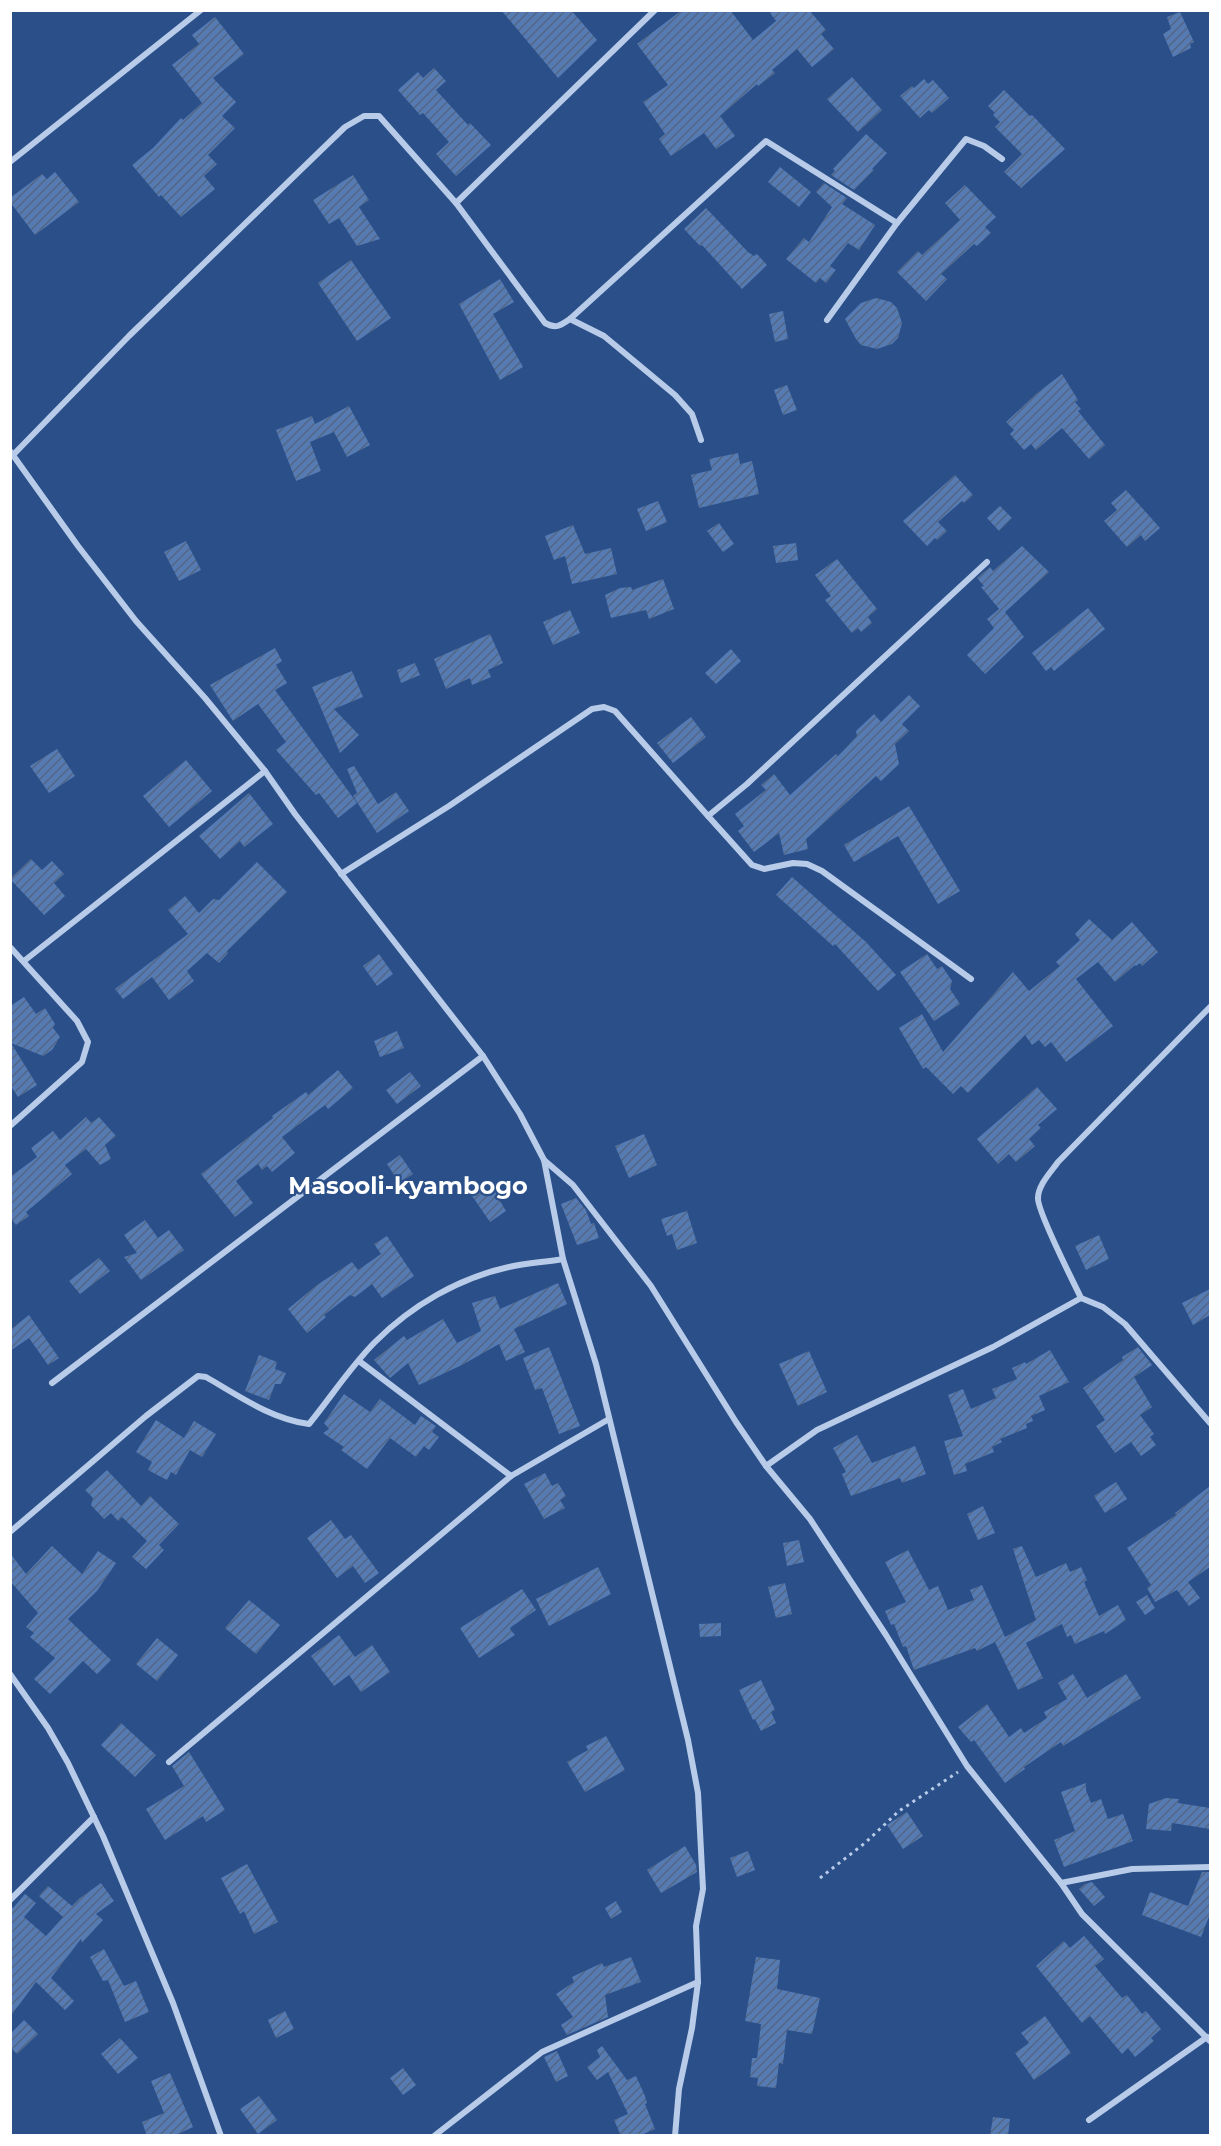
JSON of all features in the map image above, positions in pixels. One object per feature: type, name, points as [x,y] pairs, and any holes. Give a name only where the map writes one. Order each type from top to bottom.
[{"type":"street","points":[[10,162],[201,10]]},
{"type":"street","points":[[456,203],[655,10]]},
{"type":"street","points":[[675,2136],[679,2089],[692,2028],[698,1982],[696,1926],[703,1889],[698,1793],[688,1740],[596,1364],[563,1259],[544,1160],[520,1114],[483,1056],[294,814],[265,771],[205,698],[136,621],[78,546],[12,453],[345,127],[364,116],[379,116],[456,203],[545,323],[553,327],[570,320],[766,141],[897,223]]},
{"type":"street","points":[[827,320],[897,223],[966,139],[1002,159]]},
{"type":"street","points":[[570,320],[604,336],[675,395],[692,414],[701,440]]},
{"type":"street","points":[[708,816],[747,784],[987,562]]},
{"type":"street","points":[[341,874],[449,806],[592,709],[604,707],[615,711],[752,865],[764,869],[793,863],[807,864],[822,872],[970,979]]},
{"type":"street","points":[[24,960],[265,771]]},
{"type":"street","points":[[10,947],[77,1021],[88,1042],[82,1062],[10,1125]]},
{"type":"street","points":[[1210,1007],[1058,1162],[1044,1181],[1038,1199],[1081,1298],[1103,1306],[1125,1324],[1210,1423]]},
{"type":"street","points":[[52,1383],[483,1056]]},
{"type":"street","points":[[544,1160],[573,1185],[651,1286],[766,1466],[810,1519],[886,1635],[967,1766],[1061,1883],[1082,1914],[1209,2039],[1089,2120]]},
{"type":"street","points":[[10,1532],[146,1416],[198,1376],[206,1377],[271,1414],[309,1424],[375,1342],[437,1293],[509,1267],[563,1259]]},
{"type":"street","points":[[766,1466],[817,1430],[993,1347],[1081,1298]]},
{"type":"street","points":[[359,1361],[511,1476]]},
{"type":"street","points":[[169,1762],[511,1476],[609,1419]]},
{"type":"street","points":[[10,1674],[58,1746],[94,1817],[173,2003],[221,2136]]},
{"type":"street","points":[[10,1900],[94,1817]]},
{"type":"street","points":[[1061,1883],[1132,1869],[1210,1867]]},
{"type":"street","points":[[434,2136],[542,2052],[698,1982]]},
{"type":"path","points":[[820,1878],[865,1843],[898,1811],[967,1766]]},
{"type":"building","points":[[501,10],[571,10],[597,40],[558,78]]},
{"type":"building","points":[[682,10],[730,10],[753,40],[776,21],[768,10],[809,10],[826,30],[821,34],[834,49],[812,67],[797,49],[772,70],[775,73],[758,86],[757,84],[720,116],[735,136],[716,149],[704,133],[671,156],[659,139],[665,134],[643,102],[668,85],[637,44]]},
{"type":"building","points":[[1180,12],[1194,42],[1190,44],[1191,48],[1173,57],[1163,34],[1171,29],[1167,17]]},
{"type":"building","points":[[215,17],[244,54],[213,78],[236,102],[222,116],[235,128],[208,155],[217,164],[204,176],[215,189],[181,217],[161,195],[159,197],[132,165],[153,148],[181,118],[183,120],[202,103],[172,65],[199,44],[192,35]]},
{"type":"building","points":[[434,68],[446,81],[436,90],[468,125],[470,123],[491,145],[456,176],[436,154],[449,142],[398,90],[418,72],[423,78]]},
{"type":"building","points":[[852,77],[882,110],[858,132],[827,99]]},
{"type":"building","points":[[924,79],[928,84],[933,80],[949,98],[932,113],[929,110],[920,118],[900,96]]},
{"type":"building","points":[[1004,90],[1065,149],[1021,188],[1004,172],[1022,154],[995,127],[1000,122],[988,106]]},
{"type":"building","points":[[866,134],[887,153],[854,190],[831,175],[835,171],[833,169]]},
{"type":"building","points":[[780,167],[811,192],[799,207],[768,182]]},
{"type":"building","points":[[55,172],[79,202],[35,235],[10,202],[10,198],[42,174],[47,179]]},
{"type":"building","points":[[353,175],[369,200],[359,207],[380,239],[357,246],[339,218],[329,224],[313,200]]},
{"type":"building","points":[[824,183],[847,198],[842,204],[875,225],[859,250],[848,243],[830,266],[836,270],[826,283],[820,278],[816,283],[786,259],[804,238],[809,242],[832,207],[816,192]]},
{"type":"building","points":[[965,185],[996,217],[985,227],[991,233],[977,246],[974,244],[941,274],[947,279],[926,301],[897,272],[918,251],[922,255],[960,220],[945,203]]},
{"type":"building","points":[[706,208],[748,252],[754,256],[757,254],[767,265],[742,289],[702,245],[700,246],[684,229]]},
{"type":"building","points":[[351,260],[391,318],[357,341],[318,283]]},
{"type":"building","points":[[500,279],[514,302],[493,314],[523,367],[500,380],[459,304]]},
{"type":"building","points":[[876,298],[891,302],[897,308],[902,323],[898,338],[892,344],[877,349],[861,345],[845,319],[861,303]]},
{"type":"building","points":[[783,311],[788,339],[775,342],[769,314]]},
{"type":"building","points":[[1062,374],[1078,400],[1075,402],[1081,409],[1078,411],[1105,445],[1089,459],[1062,428],[1036,450],[1031,444],[1024,450],[1010,434],[1014,430],[1006,422]]},
{"type":"building","points":[[787,385],[797,410],[783,415],[774,390]]},
{"type":"building","points":[[349,406],[370,445],[347,457],[334,432],[310,442],[321,471],[296,481],[276,430],[312,416],[315,424]]},
{"type":"building","points":[[738,453],[740,464],[752,461],[759,494],[699,508],[691,475],[712,470],[709,459]]},
{"type":"building","points":[[955,475],[973,495],[964,503],[962,501],[938,522],[947,531],[927,546],[903,521]]},
{"type":"building","points":[[1126,490],[1160,528],[1145,541],[1141,535],[1127,547],[1104,521],[1117,510],[1111,503]]},
{"type":"building","points":[[658,501],[667,522],[646,531],[637,509]]},
{"type":"building","points":[[1000,506],[1012,518],[999,531],[987,518]]},
{"type":"building","points":[[719,523],[734,544],[723,552],[707,531]]},
{"type":"building","points":[[573,525],[585,554],[611,548],[617,574],[572,584],[565,556],[554,560],[545,536]]},
{"type":"building","points":[[186,541],[201,570],[179,581],[164,552]]},
{"type":"building","points":[[796,543],[798,560],[776,563],[773,546]]},
{"type":"building","points":[[1022,546],[1049,572],[1005,612],[1024,637],[985,674],[967,655],[994,628],[987,619],[999,609],[981,587],[984,586],[977,578],[990,567],[993,571]]},
{"type":"building","points":[[837,559],[877,609],[868,617],[872,623],[861,632],[858,628],[852,633],[825,600],[831,596],[815,575]]},
{"type":"building","points":[[663,579],[674,609],[649,619],[646,610],[611,618],[605,595],[620,588],[631,587],[632,590]]},
{"type":"building","points":[[1088,608],[1105,629],[1054,671],[1051,667],[1046,671],[1032,653]]},
{"type":"building","points":[[570,610],[580,633],[553,645],[543,622]]},
{"type":"building","points":[[490,634],[503,663],[488,670],[491,677],[472,685],[470,678],[446,689],[434,659]]},
{"type":"building","points":[[275,648],[282,661],[276,665],[287,683],[275,690],[357,803],[338,818],[319,793],[316,795],[276,750],[286,742],[258,704],[233,721],[210,685]]},
{"type":"building","points":[[731,649],[741,661],[716,684],[705,673]]},
{"type":"building","points":[[415,663],[420,675],[401,683],[397,670]]},
{"type":"building","points":[[352,671],[363,697],[334,709],[359,735],[340,753],[312,687]]},
{"type":"building","points":[[909,695],[920,706],[902,724],[909,731],[895,744],[899,764],[881,781],[876,776],[806,839],[808,849],[784,855],[779,833],[754,852],[738,831],[744,826],[735,814],[766,790],[761,785],[774,774],[790,795],[836,754],[838,756],[857,736],[856,731],[874,714],[881,722]]},
{"type":"building","points":[[691,717],[706,737],[673,763],[657,743]]},
{"type":"building","points":[[57,749],[75,776],[49,793],[30,766]]},
{"type":"building","points":[[186,760],[212,791],[169,827],[143,796]]},
{"type":"building","points":[[354,766],[378,804],[396,792],[409,811],[377,833],[353,796],[357,793],[347,769]]},
{"type":"building","points":[[249,793],[273,824],[244,847],[240,841],[220,859],[199,836]]},
{"type":"building","points":[[909,806],[960,891],[938,904],[898,836],[854,862],[844,845]]},
{"type":"building","points":[[31,859],[42,870],[52,861],[64,874],[54,883],[65,896],[44,915],[10,879]]},
{"type":"building","points":[[257,862],[287,892],[227,951],[228,953],[219,963],[207,953],[187,971],[194,981],[169,1000],[152,977],[123,999],[115,989],[188,934],[168,910],[185,896],[199,913],[213,899],[219,900]]},
{"type":"building","points":[[792,877],[866,942],[896,975],[878,991],[835,944],[833,946],[776,895]]},
{"type":"building","points":[[1089,919],[1112,940],[1132,922],[1158,952],[1142,966],[1140,963],[1135,965],[1115,982],[1098,962],[1076,979],[1113,1026],[1066,1062],[1051,1042],[1045,1047],[1039,1040],[1032,1045],[1025,1035],[968,1093],[961,1086],[953,1094],[926,1067],[923,1069],[899,1028],[922,1014],[943,1052],[1013,972],[1029,991],[1060,966],[1056,962],[1080,940],[1075,934]]},
{"type":"building","points":[[379,954],[393,974],[377,986],[363,966]]},
{"type":"building","points":[[927,954],[937,969],[942,966],[952,981],[950,989],[960,1004],[934,1021],[900,972]]},
{"type":"building","points":[[24,997],[36,1014],[45,1008],[55,1024],[53,1028],[60,1037],[52,1050],[43,1056],[11,1043],[37,1085],[18,1097],[10,1085],[10,1006]]},
{"type":"building","points":[[397,1031],[404,1048],[380,1057],[374,1041]]},
{"type":"building","points":[[338,1070],[353,1088],[328,1109],[325,1105],[282,1137],[295,1153],[272,1172],[267,1166],[262,1170],[258,1164],[236,1181],[253,1203],[235,1217],[201,1174],[273,1118],[272,1116],[306,1092],[308,1095]]},
{"type":"building","points":[[410,1072],[421,1086],[397,1104],[386,1090]]},
{"type":"building","points":[[1037,1087],[1057,1109],[1038,1125],[1041,1128],[1029,1139],[1035,1146],[1016,1162],[1009,1154],[998,1164],[977,1139]]},
{"type":"building","points":[[86,1117],[91,1123],[99,1117],[116,1136],[105,1145],[111,1159],[100,1165],[86,1149],[65,1165],[72,1174],[26,1212],[29,1216],[16,1225],[10,1217],[10,1177],[37,1157],[31,1148],[53,1131],[60,1140]]},
{"type":"building","points":[[644,1134],[657,1165],[629,1178],[615,1146]]},
{"type":"building","points":[[400,1155],[413,1174],[399,1183],[387,1164]]},
{"type":"building","points":[[481,1185],[487,1193],[495,1187],[503,1199],[500,1201],[506,1211],[490,1222],[470,1193]]},
{"type":"building","points":[[576,1198],[586,1210],[591,1224],[594,1223],[599,1238],[577,1245],[561,1204]]},
{"type":"building","points":[[687,1211],[697,1243],[677,1250],[672,1234],[667,1236],[661,1219]]},
{"type":"building","points":[[145,1220],[158,1238],[169,1230],[184,1250],[141,1280],[124,1257],[137,1253],[124,1235]]},
{"type":"building","points":[[1099,1235],[1109,1259],[1086,1270],[1075,1246]]},
{"type":"building","points":[[387,1236],[414,1276],[382,1298],[372,1284],[355,1297],[350,1295],[324,1315],[326,1317],[307,1333],[288,1309],[317,1285],[352,1262],[358,1270],[381,1254],[374,1244]]},
{"type":"building","points":[[99,1258],[110,1271],[80,1294],[69,1281]]},
{"type":"building","points":[[558,1283],[567,1304],[514,1329],[525,1352],[506,1361],[499,1344],[462,1365],[419,1385],[408,1363],[390,1378],[374,1360],[404,1336],[407,1340],[443,1319],[457,1343],[481,1331],[472,1303],[495,1296],[500,1309]]},
{"type":"building","points":[[1210,1289],[1210,1315],[1193,1325],[1182,1303]]},
{"type":"building","points":[[29,1315],[59,1358],[48,1365],[29,1338],[10,1351],[10,1330]]},
{"type":"building","points":[[549,1347],[580,1426],[559,1434],[542,1388],[535,1390],[523,1358]]},
{"type":"building","points":[[1138,1347],[1152,1365],[1134,1377],[1152,1407],[1140,1415],[1154,1434],[1150,1437],[1156,1445],[1141,1456],[1131,1442],[1115,1453],[1096,1426],[1105,1420],[1083,1388]]},
{"type":"building","points":[[1050,1350],[1069,1382],[1039,1396],[1045,1410],[1031,1416],[1033,1421],[1026,1424],[1027,1428],[1000,1439],[1002,1442],[992,1447],[994,1452],[965,1464],[967,1471],[954,1475],[944,1441],[963,1436],[948,1395],[963,1389],[971,1409],[996,1398],[992,1389],[1017,1379],[1012,1368],[1025,1362],[1026,1364]]},
{"type":"building","points":[[809,1351],[827,1392],[798,1406],[779,1364]]},
{"type":"building","points":[[259,1355],[277,1362],[275,1369],[286,1373],[281,1384],[275,1384],[269,1400],[245,1391]]},
{"type":"building","points":[[344,1394],[370,1412],[380,1399],[415,1425],[421,1416],[436,1426],[432,1432],[439,1437],[429,1450],[424,1446],[416,1457],[390,1438],[367,1469],[341,1450],[344,1447],[323,1433],[329,1429],[324,1423]]},
{"type":"building","points":[[156,1420],[184,1438],[194,1421],[216,1434],[202,1457],[190,1450],[176,1475],[171,1472],[167,1480],[148,1470],[152,1462],[136,1452]]},
{"type":"building","points":[[857,1435],[872,1463],[915,1446],[926,1474],[902,1483],[900,1478],[851,1496],[842,1474],[846,1472],[833,1448]]},
{"type":"building","points":[[107,1470],[141,1506],[150,1496],[179,1524],[159,1545],[164,1550],[146,1569],[132,1557],[147,1541],[122,1517],[118,1521],[111,1513],[104,1519],[91,1505],[93,1498],[85,1490]]},
{"type":"building","points":[[545,1473],[552,1486],[558,1483],[566,1496],[560,1500],[565,1508],[544,1519],[524,1484]]},
{"type":"building","points":[[1116,1482],[1127,1499],[1105,1513],[1094,1496]]},
{"type":"building","points":[[1210,1486],[1210,1567],[1188,1582],[1200,1598],[1189,1606],[1177,1590],[1155,1602],[1147,1588],[1151,1585],[1127,1548],[1176,1515],[1175,1513]]},
{"type":"building","points":[[983,1506],[995,1533],[978,1540],[967,1514]]},
{"type":"building","points":[[331,1520],[345,1539],[351,1535],[379,1573],[365,1583],[353,1566],[337,1578],[307,1538]]},
{"type":"building","points":[[799,1540],[804,1562],[787,1566],[783,1543]]},
{"type":"building","points":[[52,1546],[82,1574],[98,1551],[116,1563],[97,1591],[68,1619],[111,1660],[97,1674],[83,1661],[50,1694],[34,1679],[55,1658],[30,1637],[34,1633],[26,1627],[38,1613],[10,1581],[10,1553],[26,1574]]},
{"type":"building","points":[[1022,1546],[1036,1577],[1066,1563],[1070,1572],[1081,1567],[1087,1580],[1084,1582],[1099,1616],[1118,1605],[1126,1620],[1105,1634],[1104,1631],[1075,1644],[1071,1635],[1067,1637],[1062,1624],[1026,1643],[1043,1678],[1018,1690],[995,1642],[977,1651],[975,1648],[914,1670],[906,1646],[903,1647],[894,1624],[891,1625],[885,1611],[906,1602],[885,1562],[908,1550],[929,1590],[938,1586],[948,1610],[974,1600],[970,1590],[982,1585],[1005,1637],[1036,1620],[1013,1549]]},
{"type":"building","points":[[598,1567],[611,1594],[549,1626],[536,1599]]},
{"type":"building","points":[[785,1583],[792,1614],[776,1618],[768,1587]]},
{"type":"building","points":[[522,1589],[536,1610],[511,1627],[515,1635],[479,1658],[460,1628]]},
{"type":"building","points":[[1147,1595],[1155,1608],[1145,1615],[1136,1602]]},
{"type":"building","points":[[249,1600],[280,1625],[256,1654],[225,1628]]},
{"type":"building","points":[[721,1623],[721,1636],[700,1637],[699,1624]]},
{"type":"building","points":[[339,1635],[355,1657],[372,1645],[390,1672],[361,1692],[349,1675],[334,1686],[311,1656]]},
{"type":"building","points":[[157,1638],[178,1655],[157,1681],[136,1664]]},
{"type":"building","points":[[1073,1674],[1087,1698],[1126,1674],[1141,1698],[1063,1746],[1061,1742],[1005,1783],[974,1740],[971,1742],[958,1727],[987,1704],[1009,1737],[1021,1728],[1024,1733],[1047,1718],[1044,1712],[1067,1699],[1058,1683]]},
{"type":"building","points":[[761,1680],[775,1710],[771,1712],[776,1723],[761,1731],[755,1719],[753,1720],[739,1690]]},
{"type":"building","points":[[121,1723],[156,1755],[135,1777],[101,1745]]},
{"type":"building","points":[[606,1736],[625,1770],[585,1792],[567,1762],[588,1750],[586,1746]]},
{"type":"building","points":[[189,1752],[225,1810],[206,1822],[203,1816],[165,1840],[146,1809],[184,1786],[172,1766]]},
{"type":"building","points":[[1086,1783],[1091,1803],[1101,1799],[1108,1819],[1123,1814],[1133,1841],[1064,1867],[1054,1840],[1075,1831],[1061,1792]]},
{"type":"building","points":[[1166,1798],[1179,1799],[1178,1803],[1210,1808],[1210,1829],[1172,1823],[1171,1831],[1146,1829],[1149,1804]]},
{"type":"building","points":[[907,1812],[923,1836],[903,1849],[887,1825]]},
{"type":"building","points":[[685,1846],[696,1865],[697,1872],[661,1893],[647,1870]]},
{"type":"building","points":[[748,1851],[755,1870],[737,1877],[730,1858]]},
{"type":"building","points":[[247,1864],[278,1922],[254,1934],[244,1911],[240,1914],[221,1878]]},
{"type":"building","points":[[1202,1872],[1210,1872],[1210,1914],[1201,1937],[1142,1915],[1150,1892],[1188,1906]]},
{"type":"building","points":[[1092,1882],[1105,1897],[1094,1906],[1079,1889]]},
{"type":"building","points":[[101,1883],[114,1901],[96,1914],[103,1920],[82,1943],[81,1939],[51,1978],[74,2001],[65,2010],[36,1982],[10,2017],[10,1905],[13,1908],[25,1894],[36,1903],[24,1917],[46,1936],[63,1917],[39,1896],[48,1886],[72,1906]]},
{"type":"building","points":[[616,1901],[622,1912],[611,1919],[605,1908]]},
{"type":"building","points":[[1084,1936],[1104,1959],[1095,1966],[1122,1998],[1127,1995],[1142,2014],[1146,2011],[1161,2029],[1151,2038],[1154,2041],[1135,2057],[1128,2048],[1122,2054],[1090,2016],[1082,2023],[1036,1966],[1064,1941],[1070,1948]]},
{"type":"building","points":[[104,1949],[124,1986],[136,1981],[149,2012],[125,2022],[108,1980],[103,1981],[90,1957]]},
{"type":"building","points":[[631,1957],[641,1982],[605,1995],[608,2017],[567,2035],[561,2025],[573,2017],[556,1994],[574,1982],[572,1977],[578,1974],[602,1963],[604,1967]]},
{"type":"building","points":[[756,1957],[780,1960],[777,1989],[820,1998],[812,2034],[787,2030],[783,2064],[779,2063],[776,2088],[757,2086],[758,2078],[750,2077],[752,2058],[757,2058],[761,2024],[745,2021]]},
{"type":"building","points":[[285,2011],[294,2029],[276,2038],[268,2020]]},
{"type":"building","points":[[1045,2016],[1071,2053],[1034,2080],[1015,2053],[1029,2043],[1021,2033]]},
{"type":"building","points":[[24,2020],[38,2034],[17,2054],[10,2047],[10,2034]]},
{"type":"building","points":[[120,2038],[138,2058],[118,2074],[101,2054]]},
{"type":"building","points":[[602,2046],[627,2080],[636,2076],[655,2129],[639,2136],[621,2136],[614,2120],[628,2114],[608,2072],[597,2080],[587,2067],[600,2057],[597,2050]]},
{"type":"building","points":[[557,2051],[568,2076],[556,2082],[544,2057]]},
{"type":"building","points":[[403,2068],[416,2085],[403,2095],[390,2078]]},
{"type":"building","points":[[170,2073],[193,2127],[174,2136],[147,2136],[142,2122],[164,2113],[151,2081]]},
{"type":"building","points":[[259,2096],[277,2120],[258,2134],[240,2109]]},
{"type":"building","points":[[993,2117],[1010,2119],[1008,2136],[990,2136]]},
{"type":"district","name":"Masooli-kyambogo","points":[[408,1186]]}]
